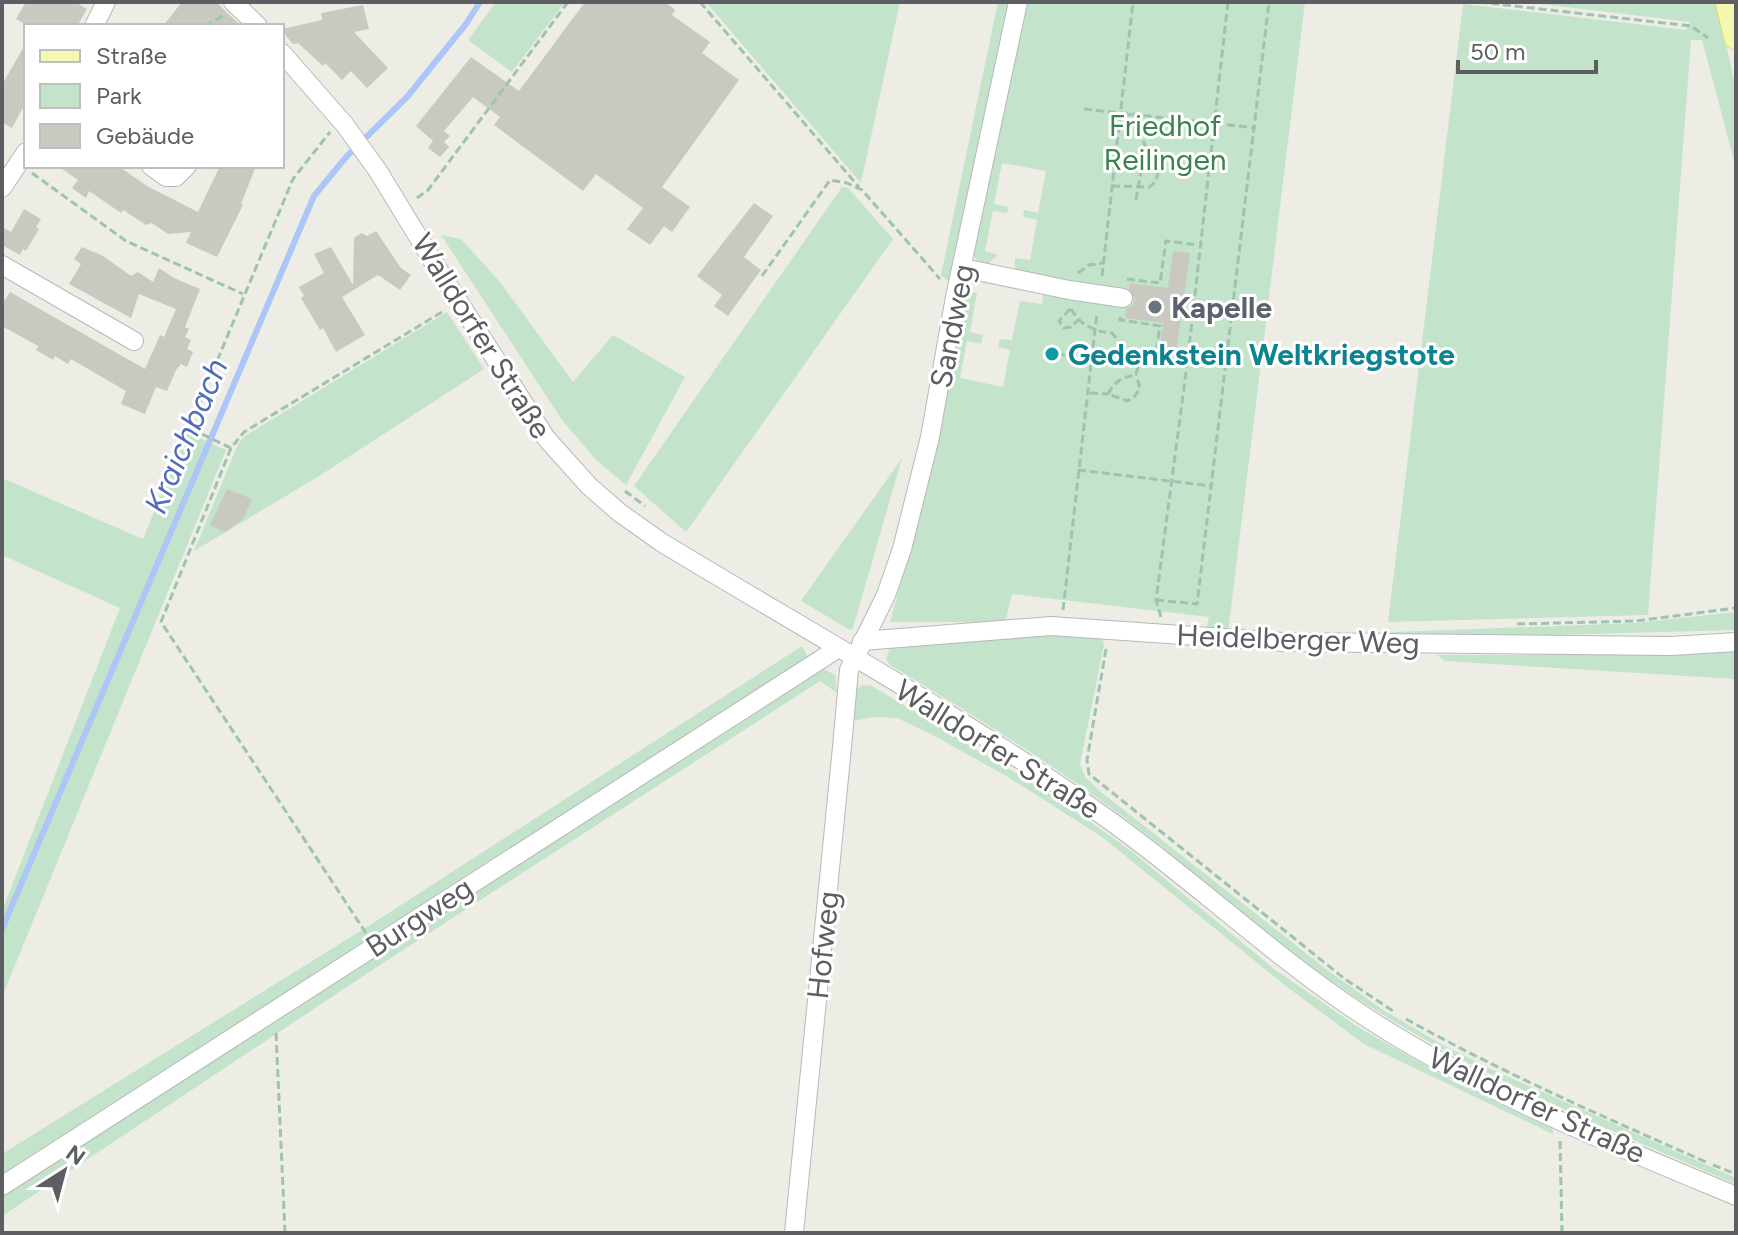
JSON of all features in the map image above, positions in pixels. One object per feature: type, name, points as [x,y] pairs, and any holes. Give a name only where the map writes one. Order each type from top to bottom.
[{"type":"main road","points":[[1728,2],[1736,37]]},
{"type":"street","points":[[95,24],[106,2]]},
{"type":"street","points":[[233,2],[256,24]]},
{"type":"street","name":"Sandweg","points":[[858,650],[886,595],[912,514],[1018,2]]},
{"type":"street","name":"Walldorfer Straße","points":[[284,56],[337,129],[378,171],[546,438],[589,486],[620,513],[661,542],[837,649],[858,650],[1109,820],[1297,968],[1410,1045],[1474,1079],[1736,1196]]},
{"type":"street","points":[[2,188],[16,157]]},
{"type":"street","points":[[154,168],[166,177],[176,177],[185,168]]},
{"type":"street","points":[[2,265],[134,341]]},
{"type":"street","points":[[963,268],[1123,298]]},
{"type":"street","name":"Heidelberger Weg","points":[[858,650],[1051,626],[1299,643],[1671,646],[1736,642]]},
{"type":"street","name":"Burgweg","points":[[2,1186],[837,649]]},
{"type":"street","name":"Hofweg","points":[[794,1233],[847,679],[858,650]]},
{"type":"path","points":[[402,208],[428,190],[568,2]]},
{"type":"path","points":[[700,2],[955,297]]},
{"type":"path","points":[[1161,612],[1156,600],[1187,365],[1228,2]]},
{"type":"path","points":[[1156,600],[1197,604],[1269,2]]},
{"type":"path","points":[[1479,2],[1691,26],[1708,38]]},
{"type":"path","points":[[1084,109],[1256,128]]},
{"type":"path","points":[[1112,186],[1153,184],[1159,170],[1157,157],[1146,147],[1129,113]]},
{"type":"path","points":[[231,448],[189,428],[293,179],[337,129]]},
{"type":"path","points":[[1136,200],[1146,147]]},
{"type":"path","points":[[30,168],[126,241],[243,294]]},
{"type":"path","points":[[762,276],[830,180],[862,190]]},
{"type":"path","points":[[1187,365],[1155,361],[1160,326],[1120,320],[1126,279],[1160,283],[1166,241],[1199,245]]},
{"type":"path","points":[[375,945],[161,622],[231,448],[244,432],[459,301]]},
{"type":"path","points":[[1070,309],[1059,321],[1064,328],[1071,327],[1078,320]]},
{"type":"path","points":[[1090,393],[1108,394],[1128,401],[1140,388],[1136,375],[1140,359],[1112,333],[1096,331]]},
{"type":"path","points":[[1057,354],[1092,359]]},
{"type":"path","points":[[1108,394],[1114,384],[1124,377],[1136,375]]},
{"type":"path","points":[[1078,470],[1212,486]]},
{"type":"path","points":[[1513,625],[1636,621],[1736,608]]},
{"type":"path","points":[[1109,630],[1087,760],[1089,774],[1094,781],[1345,979],[1403,1017],[1465,1052],[1558,1096],[1736,1174]]},
{"type":"path","points":[[275,1010],[285,1233]]},
{"type":"path","points":[[1562,1233],[1560,1142],[1563,1120]]},
{"type":"green space","points":[[496,2],[565,2],[512,72],[468,40]]},
{"type":"green space","points":[[706,2],[900,2],[861,183]]},
{"type":"green space","points":[[998,2],[1009,2],[950,283],[941,275]]},
{"type":"green space","name":"Friedhof Reilingen","points":[[1024,2],[1305,2],[1228,633],[1206,632],[1209,617],[1012,594],[1005,622],[890,622],[932,467],[965,291],[977,293],[970,332],[983,335],[981,344],[967,341],[960,378],[1003,387],[1010,350],[998,347],[1000,339],[1012,340],[1020,301],[1042,304],[1045,279],[1018,271],[1015,258],[1030,260],[1037,220],[1023,217],[1024,210],[1038,213],[1046,171],[1002,163],[994,204],[1008,207],[1007,213],[993,211],[985,251],[998,255],[987,265],[979,264],[972,253]]},
{"type":"green space","points":[[1525,2],[1717,2],[1736,90],[1736,168],[1702,40],[1691,40],[1648,615],[1388,622],[1463,4],[1686,30],[1690,22]]},
{"type":"green space","points":[[842,187],[848,188],[893,239],[686,532],[634,486]]},
{"type":"green space","points":[[441,235],[461,239],[500,282],[573,382],[613,335],[685,377],[626,485],[597,461],[562,420]]},
{"type":"green space","points":[[447,312],[484,369],[316,478],[194,551],[238,444],[245,436]]},
{"type":"green space","points":[[186,432],[226,450],[2,997],[2,911],[120,608],[2,555],[2,478],[143,539]]},
{"type":"green space","points":[[902,458],[853,628],[850,630],[801,601]]},
{"type":"green space","points":[[1736,612],[1736,630],[1442,638],[1315,635],[1636,623]]},
{"type":"green space","points":[[1088,633],[1102,638],[1104,645],[1080,764],[1085,777],[1101,792],[1326,969],[1383,1010],[1493,1070],[1736,1178],[1736,1184],[1505,1081],[1372,1008],[1292,952],[1100,800],[996,730],[890,665],[886,659],[890,648],[899,646]]},
{"type":"green space","points":[[802,646],[814,669],[824,669],[835,675],[837,693],[820,681],[386,961],[2,1216],[2,1154],[370,925]]},
{"type":"green space","points":[[1736,650],[1736,679],[1445,661],[1437,655],[1670,655]]},
{"type":"green space","points":[[862,685],[872,686],[1055,797],[1130,850],[1274,969],[1358,1027],[1458,1084],[1553,1129],[1553,1134],[1364,1044],[1287,987],[1102,837],[1008,777],[897,718],[851,721],[856,689]]},
{"type":"building","points":[[26,2],[75,2],[87,9],[78,24],[25,24],[16,19]]},
{"type":"building","points":[[182,2],[216,2],[239,24],[165,24]]},
{"type":"building","points":[[585,2],[665,2],[675,10],[672,15],[710,42],[702,53],[739,80],[662,187],[690,207],[672,232],[664,226],[650,245],[627,229],[643,208],[596,174],[583,191],[494,125],[500,117],[473,97],[444,131],[450,136],[444,142],[449,147],[440,157],[428,148],[433,141],[416,126],[471,57],[519,91]]},
{"type":"building","points":[[363,5],[369,29],[354,32],[388,68],[367,88],[351,71],[342,80],[298,43],[293,44],[284,33],[284,29],[322,20],[321,13]]},
{"type":"building","points":[[24,46],[24,106],[12,128],[2,122],[2,85]]},
{"type":"building","points":[[61,168],[121,168],[147,186],[198,212],[219,168],[255,168],[243,205],[217,257],[186,243],[191,232],[168,234],[152,223],[146,225],[123,210],[121,213],[89,191],[86,198],[72,188],[78,180]]},
{"type":"building","points":[[754,203],[773,216],[744,257],[761,270],[728,316],[714,306],[722,295],[697,276]]},
{"type":"building","points":[[24,209],[41,219],[36,227],[39,229],[26,251],[23,249],[20,255],[2,245],[2,227],[11,232]]},
{"type":"building","points":[[376,231],[401,268],[411,275],[400,290],[378,275],[342,297],[365,335],[336,352],[301,298],[304,296],[299,287],[324,273],[314,254],[331,247],[353,285],[354,238]]},
{"type":"building","points":[[82,247],[103,256],[131,276],[138,272],[153,282],[159,268],[200,289],[185,327],[189,329],[185,337],[191,340],[187,349],[193,352],[187,367],[181,364],[176,370],[167,391],[156,387],[145,414],[121,404],[126,391],[71,359],[68,364],[55,356],[53,360],[36,350],[38,346],[2,326],[2,304],[10,292],[145,369],[176,309],[139,294],[131,318],[69,284],[81,264],[74,259]]},
{"type":"building","name":"Kapelle","points":[[1173,251],[1190,253],[1175,361],[1159,358],[1163,323],[1125,318],[1126,309],[1132,306],[1135,299],[1129,288],[1130,283],[1168,288]]},
{"type":"building","points":[[227,489],[252,499],[243,519],[225,532],[210,525]]},
{"type":"waterway","name":"Kraichbach","points":[[2,929],[314,196],[347,156],[407,97],[480,2]]},
{"type":"place","name":"Kapelle","points":[[1155,307]]},
{"type":"place","name":"Gedenkstein Weltkriegstote","points":[[1052,354]]}]
